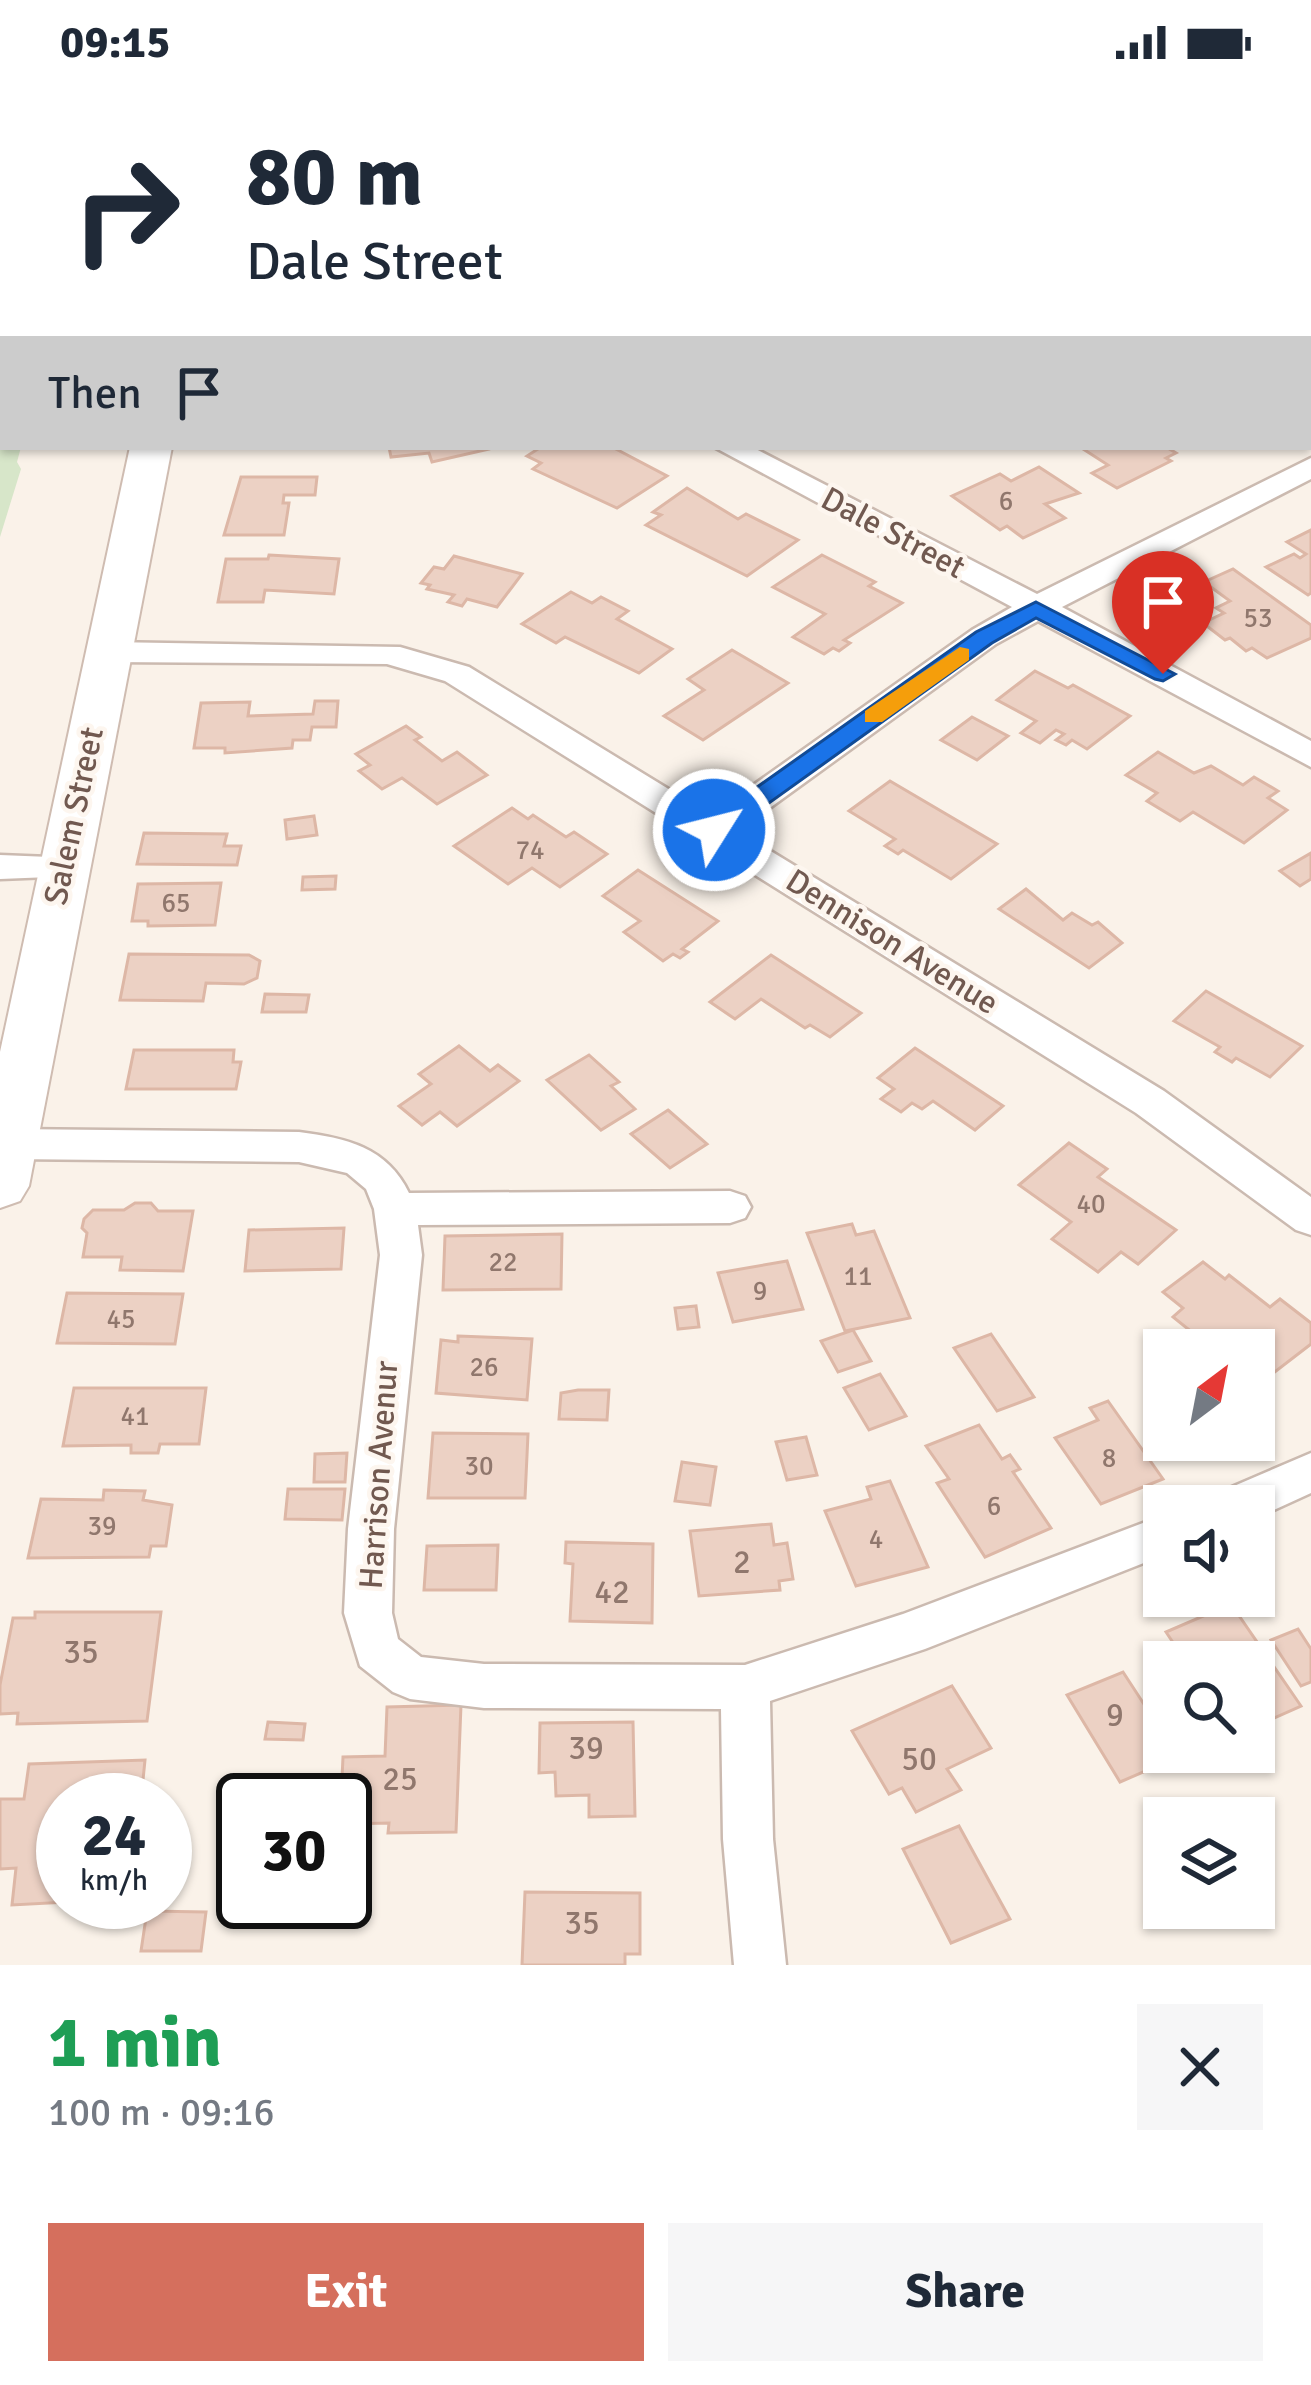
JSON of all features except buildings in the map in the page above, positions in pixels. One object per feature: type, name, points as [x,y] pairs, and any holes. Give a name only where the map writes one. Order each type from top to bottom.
[{"type":"main road","name":"Salem Street","points":[[4,1165],[150,450]]},
{"type":"street","name":"Dale Street","points":[[735,450],[1198,690],[1311,756]]},
{"type":"street","points":[[714,830],[984,638],[1311,467]]},
{"type":"street","name":"Dennison Avenue","points":[[109,652],[388,654],[428,662],[486,690],[1150,1102],[1311,1219]]},
{"type":"street","points":[[0,867],[62,867]]},
{"type":"street","points":[[4,1165],[299,1147],[362,1162],[382,1180],[395,1209],[730,1207]]},
{"type":"street","name":"Harrison Avenur","points":[[395,1209],[401,1255],[370,1529],[368,1613],[377,1651],[410,1677],[484,1686],[746,1687],[908,1634],[1143,1543]]},
{"type":"street","points":[[1275,1488],[1311,1472]]},
{"type":"street","points":[[746,1687],[748,1839],[760,1965]]},
{"type":"green space","points":[[0,450],[20,450],[17,462],[21,469],[0,537]]},
{"type":"slow traffic","points":[[873,716],[960,654]]},
{"type":"route","points":[[714,830],[984,638],[1036,609],[1163,674]]}]
